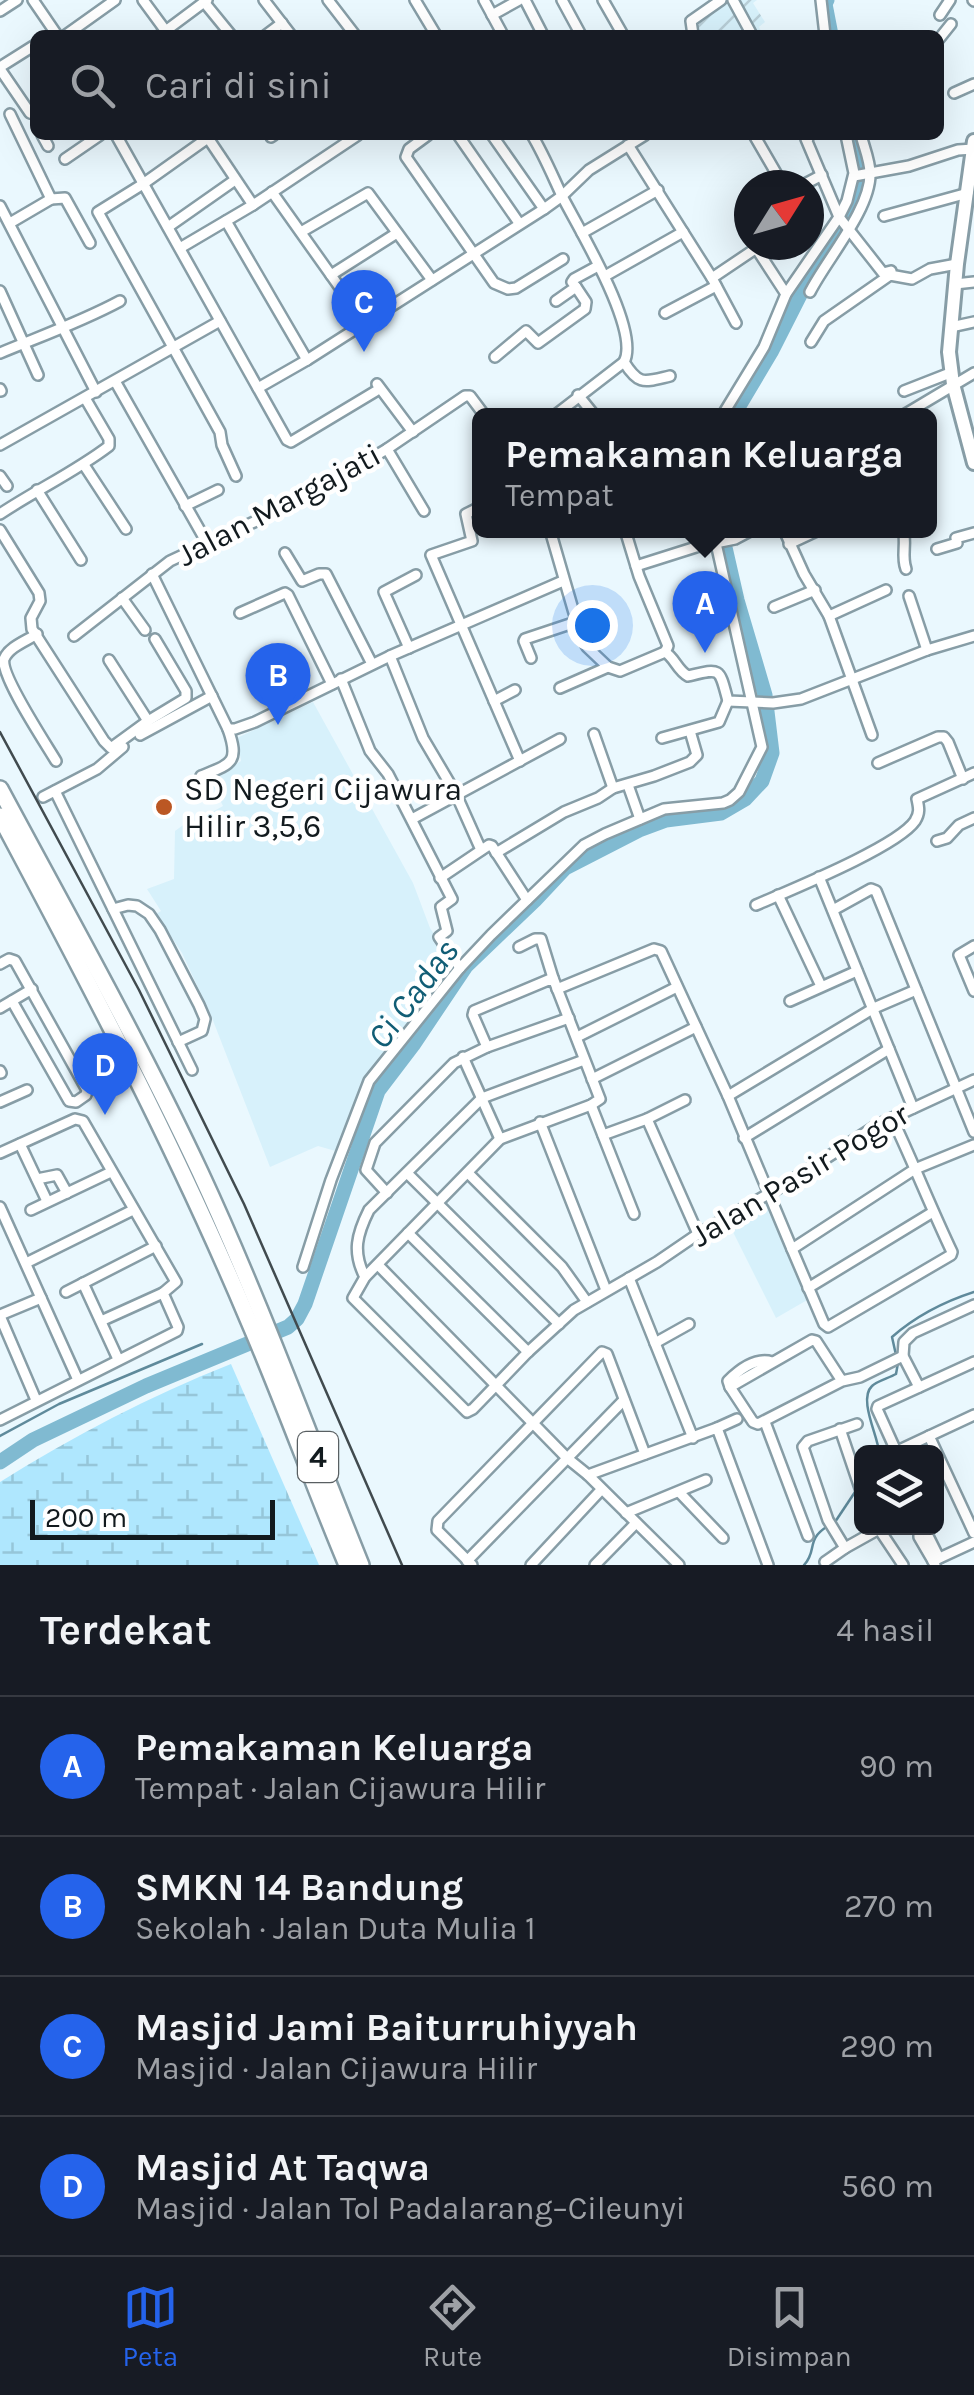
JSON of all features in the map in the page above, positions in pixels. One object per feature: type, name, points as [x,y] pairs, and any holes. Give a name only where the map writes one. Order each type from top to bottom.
[{"type":"highway","name":"4","points":[[0,789],[199,1171],[255,1317],[361,1565]]},
{"type":"highway","name":"4","points":[[0,816],[129,1060],[255,1317]]},
{"type":"highway","name":"4","points":[[269,1351],[347,1565]]},
{"type":"main road","points":[[974,141],[951,327],[952,379],[974,463]]},
{"type":"street","points":[[0,11],[17,0]]},
{"type":"street","points":[[33,0],[55,30]]},
{"type":"street","points":[[65,30],[115,0]]},
{"type":"street","points":[[143,0],[162,30]]},
{"type":"street","points":[[264,0],[287,30]]},
{"type":"street","points":[[328,0],[351,30]]},
{"type":"street","points":[[415,0],[433,30]]},
{"type":"street","points":[[484,0],[500,30]]},
{"type":"street","points":[[492,15],[522,0],[541,30]]},
{"type":"street","points":[[562,0],[578,30]]},
{"type":"street","points":[[603,0],[620,30]]},
{"type":"street","points":[[693,30],[691,20],[722,0]]},
{"type":"street","points":[[733,0],[753,30]]},
{"type":"street","points":[[821,0],[824,30]]},
{"type":"street","points":[[940,16],[950,0]]},
{"type":"street","points":[[170,30],[205,1],[226,30]]},
{"type":"street","points":[[273,30],[282,24]]},
{"type":"street","points":[[944,33],[952,24]]},
{"type":"street","points":[[30,49],[0,68],[4,84],[30,112]]},
{"type":"street","points":[[954,93],[974,84]]},
{"type":"street","points":[[10,114],[51,198]]},
{"type":"street","points":[[45,140],[48,146]]},
{"type":"street","points":[[65,159],[93,140]]},
{"type":"street","points":[[118,140],[289,442],[377,388],[413,432]]},
{"type":"street","points":[[87,219],[204,140]]},
{"type":"street","points":[[212,140],[253,205]]},
{"type":"street","points":[[180,248],[350,140]]},
{"type":"street","points":[[421,140],[408,149],[406,157],[494,283],[508,289],[518,287],[564,259]]},
{"type":"street","points":[[461,140],[518,223]]},
{"type":"street","points":[[496,140],[544,208]]},
{"type":"street","points":[[534,140],[605,276],[628,353],[624,362],[563,408]]},
{"type":"street","points":[[258,388],[544,208],[589,170],[636,140]]},
{"type":"street","points":[[757,140],[774,170]]},
{"type":"street","points":[[806,140],[820,170]]},
{"type":"street","points":[[727,408],[764,347],[786,294],[845,224],[862,176],[847,140]]},
{"type":"street","points":[[810,292],[845,224],[862,176],[861,140]]},
{"type":"street","points":[[628,145],[736,323]]},
{"type":"street","points":[[862,176],[958,150],[973,153]]},
{"type":"street","points":[[824,179],[845,224],[883,273],[890,271]]},
{"type":"street","points":[[168,227],[236,180]]},
{"type":"street","points":[[582,233],[658,190]]},
{"type":"street","points":[[272,192],[365,323]]},
{"type":"street","points":[[301,232],[368,193],[432,280]]},
{"type":"street","points":[[884,216],[968,193]]},
{"type":"street","points":[[10,223],[51,198],[65,198],[90,243]]},
{"type":"street","points":[[0,206],[96,392]]},
{"type":"street","points":[[99,212],[220,432],[236,476]]},
{"type":"street","points":[[226,221],[307,360]]},
{"type":"street","points":[[605,276],[683,232]]},
{"type":"street","points":[[331,274],[397,233]]},
{"type":"street","points":[[666,313],[742,260]]},
{"type":"street","points":[[766,260],[786,294]]},
{"type":"street","points":[[811,342],[824,322],[890,275],[912,279],[930,269],[957,264]]},
{"type":"street","points":[[495,356],[527,330],[538,343],[585,309],[586,302],[572,280],[598,266]]},
{"type":"street","points":[[955,284],[974,282]]},
{"type":"street","points":[[556,301],[576,287]]},
{"type":"street","points":[[0,291],[38,376]]},
{"type":"street","points":[[0,353],[62,326],[76,324],[120,302]]},
{"type":"street","points":[[0,445],[220,322]]},
{"type":"street","points":[[951,327],[974,322]]},
{"type":"street","points":[[624,362],[639,380],[670,376]]},
{"type":"street","points":[[904,390],[974,373]]},
{"type":"street","points":[[913,408],[952,379]]},
{"type":"street","points":[[115,381],[208,543]]},
{"type":"street","points":[[578,395],[589,408]]},
{"type":"street","name":"Jalan Margajati","points":[[74,636],[185,552],[299,501],[387,449],[465,396],[470,396],[479,408]]},
{"type":"street","points":[[0,514],[84,465],[110,443],[85,398]]},
{"type":"street","points":[[387,449],[424,511]]},
{"type":"street","points":[[84,465],[126,529]]},
{"type":"street","points":[[0,476],[7,486]]},
{"type":"street","points":[[37,490],[81,560]]},
{"type":"street","points":[[185,506],[218,490]]},
{"type":"street","points":[[472,512],[466,515],[472,541],[431,556],[520,761]]},
{"type":"street","points":[[0,530],[38,593],[40,600],[30,624],[108,746],[114,747],[187,695],[155,639]]},
{"type":"street","points":[[936,548],[956,544],[956,538],[974,533]]},
{"type":"street","points":[[552,538],[580,637],[608,667],[620,671],[665,652],[668,646],[627,538]]},
{"type":"street","points":[[303,1268],[331,1180],[369,1082],[460,968],[584,846],[640,819],[678,806],[723,802],[739,792],[762,747],[756,702],[716,538]]},
{"type":"street","points":[[636,566],[735,538]]},
{"type":"street","points":[[787,538],[829,616],[872,735]]},
{"type":"street","points":[[789,544],[802,538]]},
{"type":"street","points":[[905,538],[906,569]]},
{"type":"street","points":[[285,553],[302,581],[326,574],[372,664]]},
{"type":"street","points":[[152,574],[228,729],[234,753],[230,762],[201,776]]},
{"type":"street","points":[[409,648],[384,592],[416,575]]},
{"type":"street","points":[[228,729],[255,722],[372,664],[563,581]]},
{"type":"street","points":[[774,607],[814,590]]},
{"type":"street","points":[[829,616],[886,590]]},
{"type":"street","points":[[240,614],[288,595],[337,681],[370,752],[412,819],[452,901],[440,908],[447,931],[439,938],[460,968]]},
{"type":"street","points":[[908,596],[927,650]]},
{"type":"street","points":[[122,598],[145,630]]},
{"type":"street","points":[[532,658],[526,639],[576,622]]},
{"type":"street","points":[[36,634],[10,651],[3,668],[56,761]]},
{"type":"street","points":[[728,701],[773,703],[810,696],[927,650],[967,639]]},
{"type":"street","points":[[662,738],[719,722],[728,701],[716,672],[688,676],[665,652]]},
{"type":"street","points":[[390,656],[423,738],[456,794],[481,850]]},
{"type":"street","points":[[109,660],[148,721]]},
{"type":"street","points":[[560,688],[608,667]]},
{"type":"street","points":[[494,701],[515,690]]},
{"type":"street","points":[[44,797],[96,769],[147,730],[212,696]]},
{"type":"street","points":[[496,853],[556,816],[613,788],[695,758],[690,731]]},
{"type":"street","points":[[594,734],[613,788]]},
{"type":"street","points":[[878,763],[944,737],[963,778]]},
{"type":"street","points":[[412,819],[560,739]]},
{"type":"street","points":[[756,906],[900,835],[919,814],[918,799],[974,773]]},
{"type":"street","points":[[628,784],[640,819]]},
{"type":"street","points":[[54,791],[192,1070]]},
{"type":"street","points":[[937,840],[947,838],[959,825],[974,818]]},
{"type":"street","points":[[440,878],[492,846],[528,900]]},
{"type":"street","points":[[819,877],[913,1108]]},
{"type":"street","points":[[833,910],[875,890],[974,1132]]},
{"type":"street","points":[[778,895],[821,986]]},
{"type":"street","points":[[112,909],[137,906],[149,914],[200,1005],[205,1019],[202,1030],[178,1042]]},
{"type":"street","points":[[519,947],[541,940],[600,1098],[500,1139],[365,1277],[358,1260],[358,1234],[369,1210],[386,1193],[482,1098],[584,1060]]},
{"type":"street","points":[[974,946],[960,954],[974,991]]},
{"type":"street","points":[[557,989],[654,948],[661,952],[728,1096],[824,1324],[830,1327],[950,1257],[952,1252],[892,1118]]},
{"type":"street","points":[[0,964],[9,959],[15,961],[87,1090],[86,1095],[69,1102],[12,1002]]},
{"type":"street","points":[[790,1001],[857,970]]},
{"type":"street","points":[[487,1047],[474,1011],[553,978]]},
{"type":"street","points":[[577,1037],[677,988]]},
{"type":"street","points":[[0,1008],[32,990]]},
{"type":"street","points":[[728,1096],[874,1008],[916,990]]},
{"type":"street","points":[[386,1193],[366,1170],[372,1148],[454,1063],[568,1018]]},
{"type":"street","points":[[592,1080],[696,1028]]},
{"type":"street","points":[[744,1138],[889,1049]]},
{"type":"street","points":[[463,1057],[500,1139]]},
{"type":"street","name":"Jalan Pasir Pogor","points":[[365,1277],[354,1301],[464,1412],[473,1410],[574,1310],[892,1118],[974,1080]]},
{"type":"street","points":[[0,1102],[26,1090]]},
{"type":"street","points":[[603,1135],[685,1100]]},
{"type":"street","points":[[590,1105],[634,1214]]},
{"type":"street","points":[[0,1153],[79,1119],[83,1121],[176,1282],[101,1321]]},
{"type":"street","points":[[647,1119],[698,1234]]},
{"type":"street","points":[[540,1122],[606,1290]]},
{"type":"street","points":[[20,1144],[48,1202]]},
{"type":"street","points":[[792,1249],[914,1170],[974,1145]]},
{"type":"street","points":[[31,1210],[111,1172]]},
{"type":"street","points":[[407,1173],[559,1324]]},
{"type":"street","points":[[468,1174],[562,1268],[587,1302]]},
{"type":"street","points":[[36,1179],[57,1175],[68,1193]]},
{"type":"street","points":[[26,1263],[133,1210]]},
{"type":"street","points":[[808,1288],[933,1212]]},
{"type":"street","points":[[1,1214],[78,1380]]},
{"type":"street","points":[[408,1233],[528,1352]]},
{"type":"street","points":[[66,1292],[156,1246]]},
{"type":"street","points":[[378,1265],[567,1458],[679,1565]]},
{"type":"street","points":[[629,1278],[693,1438]]},
{"type":"street","points":[[83,1283],[118,1360]]},
{"type":"street","points":[[1,1415],[177,1330],[178,1324],[163,1292]]},
{"type":"street","points":[[36,1400],[0,1316],[41,1298]]},
{"type":"street","points":[[842,1381],[815,1340],[730,1388],[754,1422],[766,1422],[842,1381],[860,1377],[898,1358],[908,1337],[974,1305]]},
{"type":"street","points":[[655,1343],[689,1324]]},
{"type":"street","points":[[624,1400],[470,1563],[437,1530],[437,1524],[604,1352],[624,1400],[645,1454]]},
{"type":"street","points":[[898,1358],[919,1387]]},
{"type":"street","points":[[893,1445],[876,1408],[974,1362]]},
{"type":"street","points":[[910,1445],[974,1417]]},
{"type":"street","points":[[588,1475],[737,1419]]},
{"type":"street","points":[[766,1422],[808,1536]]},
{"type":"street","points":[[845,1548],[828,1520],[804,1447],[808,1441],[857,1424]]},
{"type":"street","points":[[716,1428],[768,1565]]},
{"type":"street","points":[[840,1429],[854,1472]]},
{"type":"street","points":[[929,1436],[974,1533]]},
{"type":"street","points":[[626,1512],[706,1480]]},
{"type":"street","points":[[531,1565],[601,1490]]},
{"type":"street","points":[[678,1492],[723,1538]]},
{"type":"street","points":[[595,1565],[636,1523]]},
{"type":"street","points":[[825,1562],[866,1535]]},
{"type":"street","points":[[883,1535],[903,1565]]},
{"type":"street","points":[[926,1535],[936,1562],[974,1542]]},
{"type":"street","points":[[661,1565],[670,1556]]},
{"type":"shaded area","points":[[731,0],[757,0],[753,3],[765,22],[760,30],[698,30],[696,26]]},
{"type":"shaded area","points":[[313,702],[413,883],[430,928],[454,965],[366,1077],[339,1152],[318,1146],[270,1167],[212,1018],[182,953],[156,914],[161,911],[147,889],[174,879],[175,831],[223,806],[210,780],[241,761],[237,738]]},
{"type":"shaded area","points":[[765,1200],[809,1299],[776,1318],[727,1220]]},
{"type":"green space","points":[[231,1364],[319,1565],[0,1565],[0,1482],[112,1418]]},
{"type":"waterway","name":"Ci Cadas","points":[[827,0],[830,30]]},
{"type":"waterway","name":"Ci Cadas","points":[[738,408],[865,179],[856,140]]},
{"type":"waterway","name":"Ci Cadas","points":[[0,1462],[33,1440],[146,1386],[288,1327],[297,1319],[378,1091],[466,966],[565,868],[666,820],[721,813],[745,799],[762,781],[772,753],[765,695],[723,538]]},
{"type":"waterway","points":[[896,1355],[892,1337],[901,1329],[930,1310],[974,1292]]},
{"type":"waterway","points":[[0,1436],[59,1404],[202,1344]]},
{"type":"waterway","points":[[877,1445],[868,1392],[874,1384],[896,1374],[898,1363]]},
{"type":"waterway","points":[[835,1522],[854,1494]]},
{"type":"waterway","points":[[804,1565],[817,1536],[828,1526]]},
{"type":"railway","points":[[0,732],[139,990],[244,1204],[402,1565]]},
{"type":"place","name":"Masjid Jami Baiturruhiyyah","points":[[364,352]]},
{"type":"place","name":"Pemakaman Keluarga","points":[[705,653]]},
{"type":"place","name":"SMKN 14 Bandung","points":[[278,725]]},
{"type":"place","name":"SD Negeri Cijawura Hilir 3,5,6","points":[[164,807]]},
{"type":"place","name":"Masjid At Taqwa","points":[[105,1115]]}]
